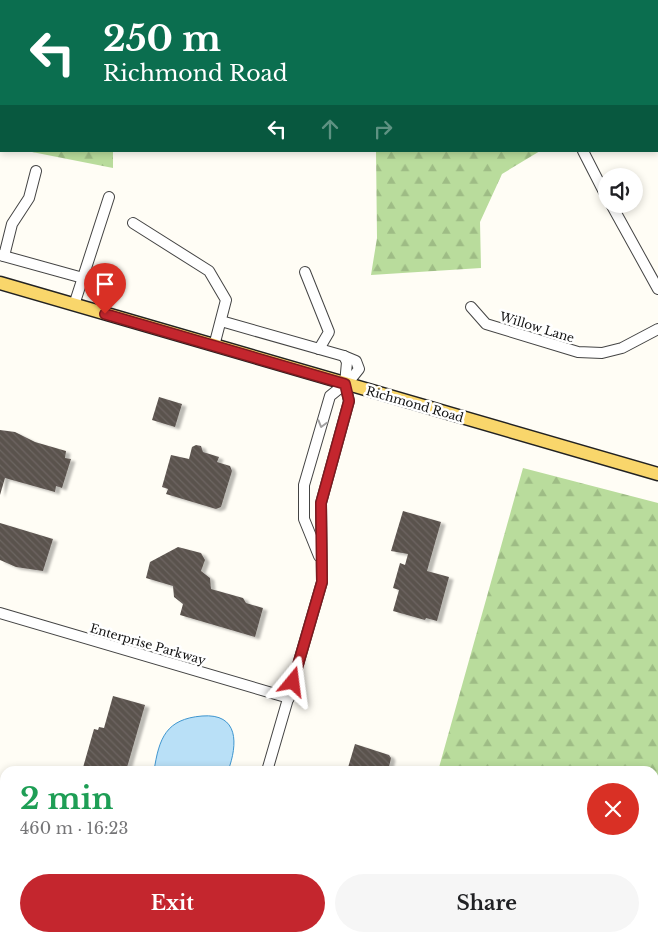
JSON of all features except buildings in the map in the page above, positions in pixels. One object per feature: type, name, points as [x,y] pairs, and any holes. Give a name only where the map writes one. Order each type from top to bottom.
[{"type":"main road","name":"Richmond Road","points":[[0,283],[658,474]]},
{"type":"street","points":[[584,152],[598,180]]},
{"type":"street","points":[[36,171],[29,198],[12,224],[2,255],[83,278]]},
{"type":"street","points":[[74,305],[109,197]]},
{"type":"street","points":[[615,213],[658,289]]},
{"type":"street","points":[[133,223],[209,271],[226,300],[214,346]]},
{"type":"street","points":[[305,272],[329,332],[319,349]]},
{"type":"street","name":"Willow Lane","points":[[470,308],[486,324],[578,352],[602,353],[622,348],[658,329]]},
{"type":"street","points":[[221,321],[356,361],[359,369],[330,396],[304,485],[304,520],[320,557]]},
{"type":"street","points":[[269,766],[322,582],[320,557],[321,503],[349,401],[345,384]]},
{"type":"street","name":"Enterprise Parkway","points":[[0,613],[289,698]]},
{"type":"green space","points":[[32,152],[113,152],[113,168]]},
{"type":"green space","points":[[376,152],[538,152],[502,174],[480,222],[481,268],[371,275],[377,238]]},
{"type":"green space","points":[[523,468],[658,503],[658,766],[439,766]]},
{"type":"water","points":[[214,716],[229,725],[233,732],[234,741],[230,766],[155,766],[166,732],[180,721],[190,718]]},
{"type":"route","points":[[105,314],[345,384],[349,401],[328,471],[321,503],[319,522],[322,582],[293,682]]}]
